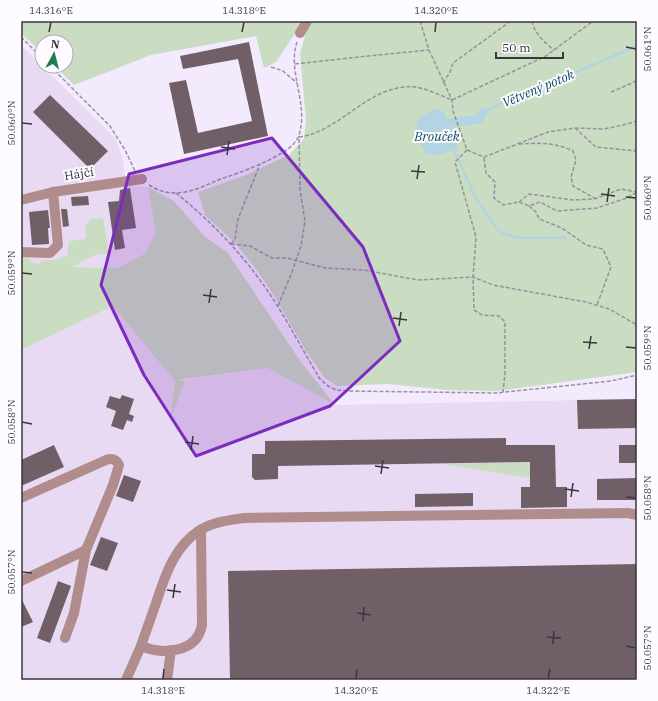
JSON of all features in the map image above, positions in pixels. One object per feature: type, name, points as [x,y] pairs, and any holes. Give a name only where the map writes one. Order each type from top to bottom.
[{"type":"street","points":[[300,33],[307,21]]},
{"type":"street","name":"Hájčí","points":[[21,200],[53,192],[142,179]]},
{"type":"street","points":[[21,252],[50,253],[58,245],[53,192]]},
{"type":"street","points":[[21,498],[110,458],[117,462],[119,466],[116,477],[86,550],[74,614],[65,638]]},
{"type":"street","points":[[126,680],[141,646],[168,570],[182,547],[201,530],[214,524],[244,518],[628,513],[637,515]]},
{"type":"street","points":[[141,646],[153,650],[172,650],[189,645],[197,640],[201,633],[201,530]]},
{"type":"street","points":[[21,581],[86,550]]},
{"type":"street","points":[[167,680],[172,650]]},
{"type":"path","points":[[420,21],[429,50],[452,100],[453,111],[467,150],[484,157],[548,132],[575,128],[604,129],[637,121]]},
{"type":"path","points":[[443,83],[450,72],[453,63],[511,21]]},
{"type":"path","points":[[532,21],[533,27],[542,39],[554,50]]},
{"type":"path","points":[[58,74],[110,126],[125,150],[134,169],[142,179],[150,186],[160,190],[176,193],[186,192],[260,164],[280,154],[293,145],[299,137],[316,133],[366,101],[390,89],[415,87],[452,100],[546,56],[593,21]]},
{"type":"path","points":[[277,306],[301,246],[305,221],[300,190],[299,137],[302,121],[302,105],[294,64],[296,46],[300,33]]},
{"type":"path","points":[[21,37],[34,50]]},
{"type":"path","points":[[294,64],[429,50]]},
{"type":"path","points":[[271,67],[283,71],[297,83]]},
{"type":"path","points":[[611,92],[637,80]]},
{"type":"path","points":[[575,128],[596,147],[637,151]]},
{"type":"path","points":[[517,144],[542,142],[562,145],[573,151],[576,160],[571,177],[573,186],[596,198]]},
{"type":"path","points":[[467,150],[455,162],[476,237],[473,278],[474,310],[482,315],[499,316],[505,322],[505,373],[503,392]]},
{"type":"path","points":[[484,157],[486,173],[495,182],[494,198],[503,205],[519,202],[529,194],[573,200],[596,198],[621,189],[637,192]]},
{"type":"path","points":[[231,244],[235,239],[238,219],[260,164]]},
{"type":"path","points":[[529,206],[540,202],[557,211],[597,208],[627,198],[637,192]]},
{"type":"path","points":[[176,193],[231,244],[263,283],[320,379],[328,386],[336,390],[373,392],[496,393],[611,380],[637,375]]},
{"type":"path","points":[[519,202],[529,206],[536,212],[539,219],[562,228],[586,244],[603,249],[611,267],[597,305]]},
{"type":"path","points":[[231,244],[250,246],[272,258],[288,258],[326,268],[364,270],[418,280],[473,278],[493,285],[597,305],[637,325]]},
{"type":"highlighted area","points":[[272,138],[363,247],[400,341],[330,406],[196,456],[144,375],[101,285],[129,174]]},
{"type":"shaded area","points":[[21,45],[34,58],[34,74],[50,74],[116,139],[123,160],[126,186],[148,187],[156,234],[144,254],[117,268],[71,267],[21,284]]},
{"type":"shaded area","points":[[113,306],[178,381],[268,368],[335,405],[637,399],[637,680],[21,680],[21,350]]},
{"type":"green space","points":[[21,21],[637,21],[637,372],[497,391],[447,390],[388,384],[337,386],[325,378],[306,351],[273,294],[256,269],[237,245],[205,215],[198,192],[246,175],[289,155],[304,139],[306,121],[300,53],[308,26],[294,35],[276,62],[264,68],[256,36],[151,55],[74,85],[63,74],[74,74],[74,34],[34,34],[34,45],[21,33]]},
{"type":"green space","points":[[148,187],[174,201],[204,236],[227,252],[301,362],[335,405],[268,368],[178,380],[185,381],[170,421],[175,381],[113,306],[21,350],[21,257],[29,258],[33,263],[38,264],[44,260],[55,260],[67,256],[69,241],[86,239],[85,226],[90,222],[90,219],[103,218],[109,253],[95,255],[72,267],[117,268],[144,254],[156,233]]},
{"type":"green space","points":[[530,462],[531,478],[443,464]]},
{"type":"water","name":"Brouček","points":[[433,109],[443,111],[456,139],[457,148],[441,154],[433,155],[425,153],[419,139],[417,124],[422,116]]},
{"type":"building","points":[[249,42],[268,136],[184,154],[169,83],[186,80],[198,133],[252,121],[238,59],[183,69],[180,56]]},
{"type":"building","points":[[50,95],[108,151],[90,169],[33,112]]},
{"type":"building","points":[[130,188],[136,228],[122,230],[125,248],[115,250],[108,202],[119,201],[120,190]]},
{"type":"building","points":[[88,196],[89,205],[72,206],[71,197]]},
{"type":"building","points":[[61,209],[67,209],[69,226],[63,227]]},
{"type":"building","points":[[48,210],[50,228],[48,228],[49,244],[32,245],[29,212]]},
{"type":"building","points":[[122,395],[134,399],[129,414],[134,416],[132,422],[127,420],[123,430],[111,426],[116,411],[106,407],[110,396],[120,399]]},
{"type":"building","points":[[637,399],[637,428],[578,429],[577,400]]},
{"type":"building","points":[[506,438],[506,445],[555,445],[556,487],[567,487],[567,507],[521,508],[521,487],[530,487],[530,462],[278,466],[278,479],[255,480],[252,477],[252,454],[265,454],[265,441]]},
{"type":"building","points":[[54,445],[64,467],[21,486],[21,460]]},
{"type":"building","points":[[619,445],[637,445],[637,463],[619,463]]},
{"type":"building","points":[[124,475],[141,481],[133,502],[116,496]]},
{"type":"building","points":[[637,478],[637,500],[597,500],[597,479]]},
{"type":"building","points":[[473,493],[473,506],[415,507],[415,494]]},
{"type":"building","points":[[101,537],[118,543],[107,571],[90,565]]},
{"type":"building","points":[[637,564],[637,680],[230,680],[228,571]]},
{"type":"building","points":[[58,581],[71,586],[50,643],[37,638]]},
{"type":"building","points":[[21,598],[33,622],[21,627]]},
{"type":"waterway","name":"Větvený potok","points":[[483,112],[637,46]]},
{"type":"waterway","name":"Větvený potok","points":[[449,123],[479,119],[483,112]]},
{"type":"waterway","name":"Větvený potok","points":[[453,147],[474,195],[500,233],[521,238],[566,238]]}]
